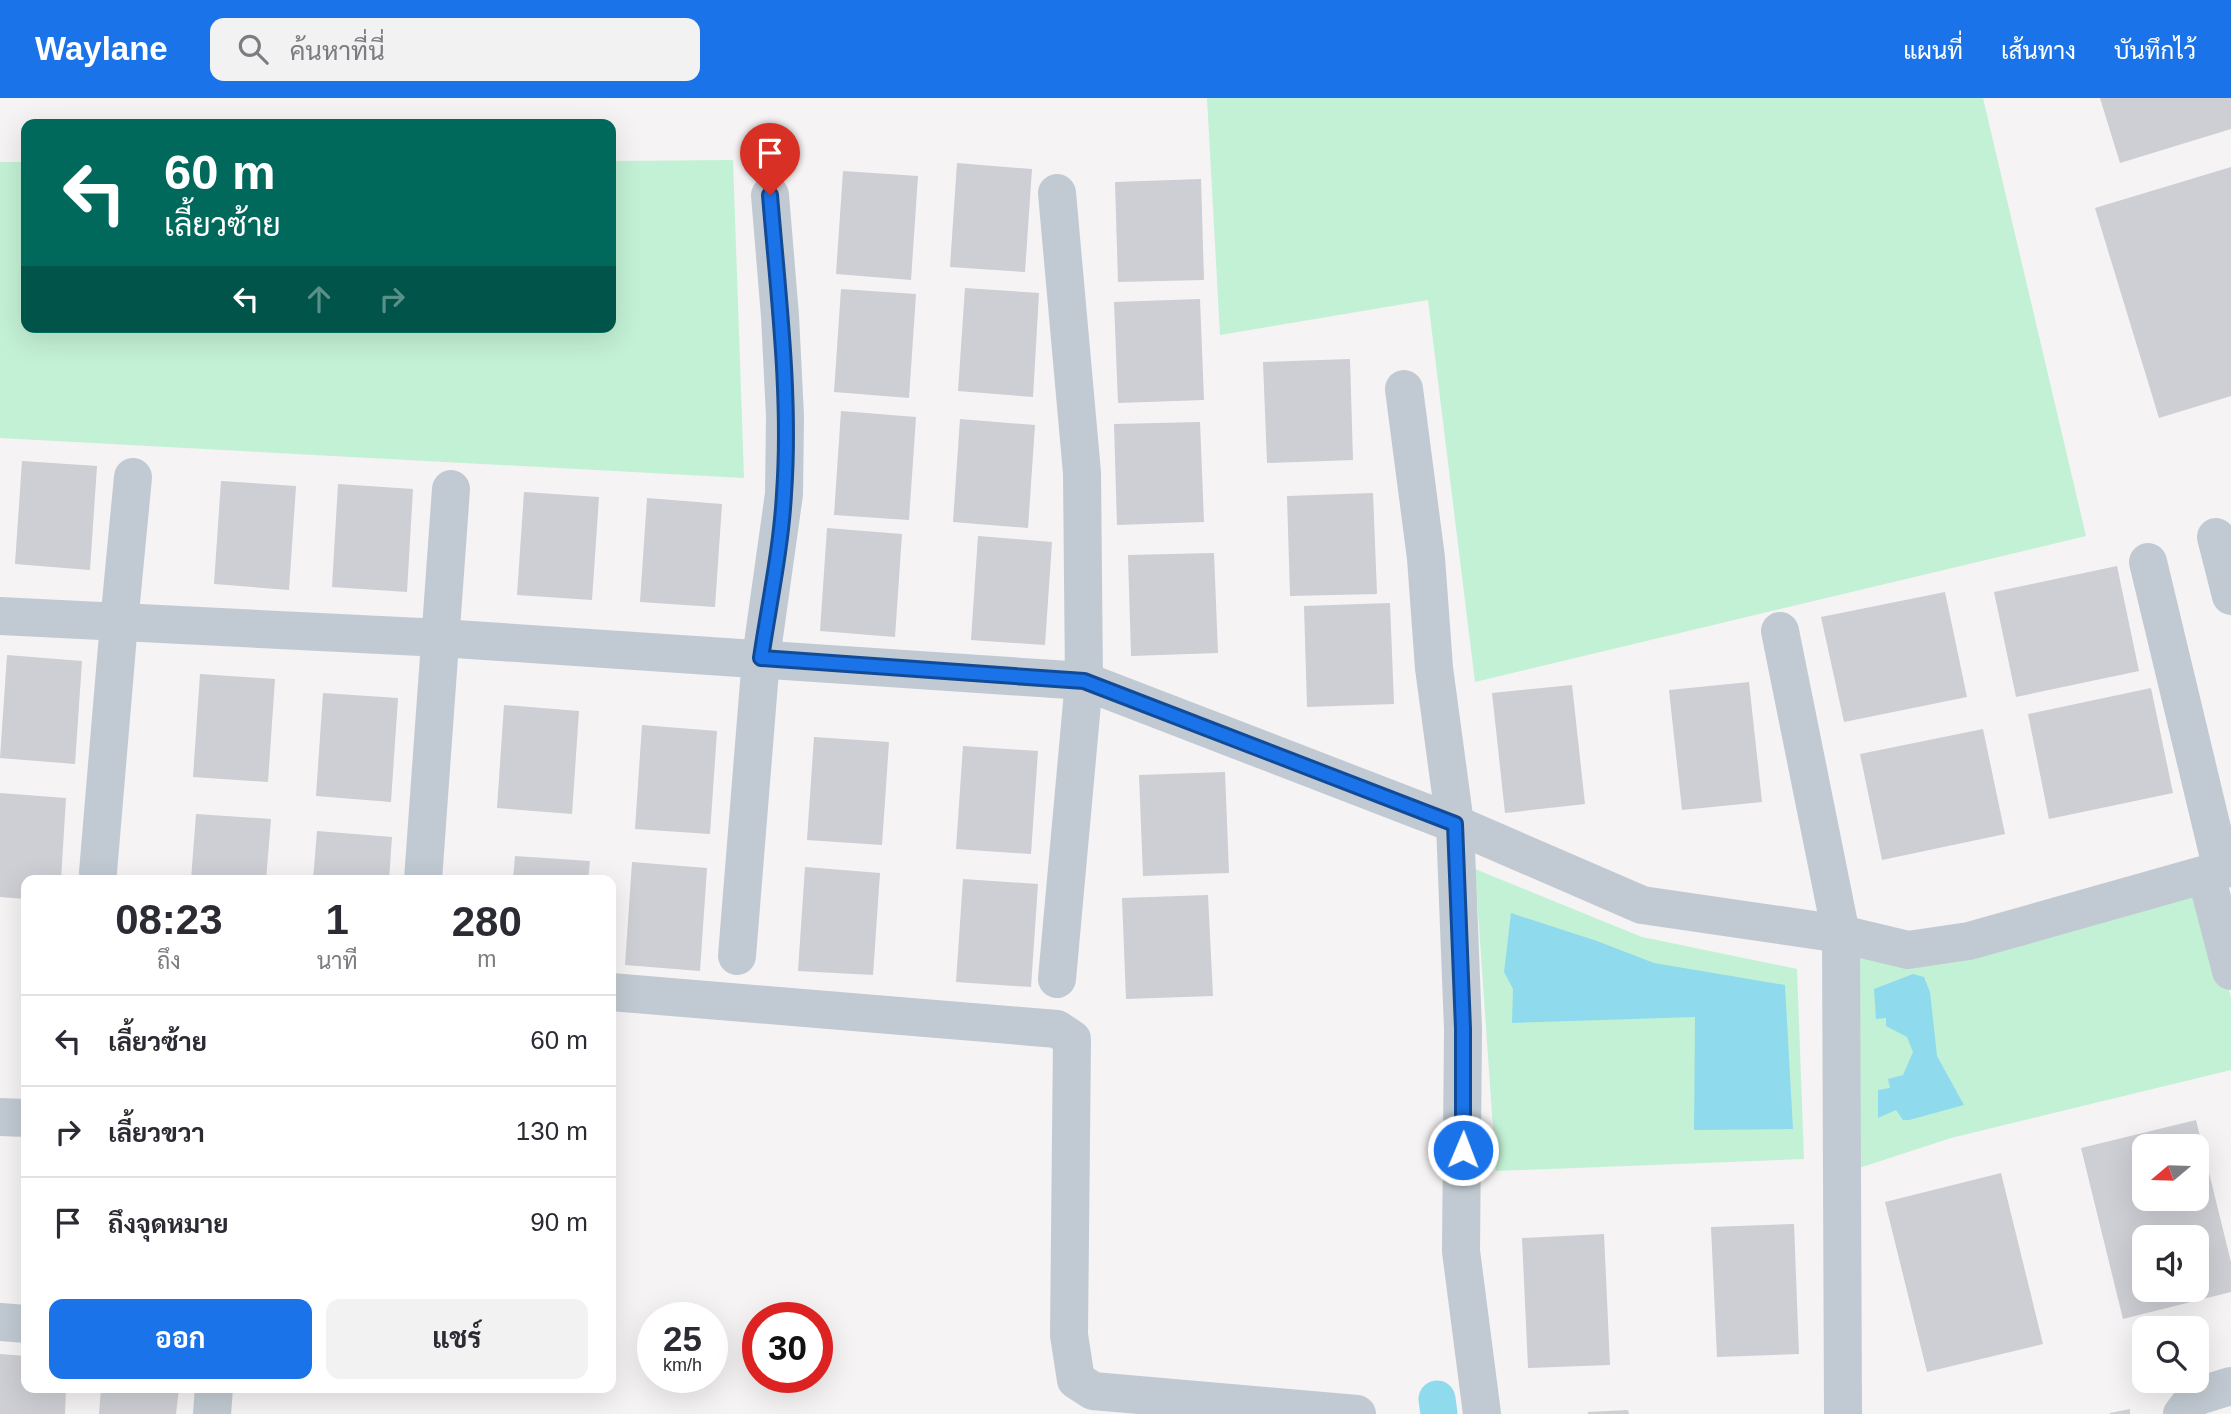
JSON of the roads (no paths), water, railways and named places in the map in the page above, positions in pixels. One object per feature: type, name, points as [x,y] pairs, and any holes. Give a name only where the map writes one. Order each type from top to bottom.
[{"type":"street","points":[[1057,193],[1082,473],[1084,681],[1057,979]]},
{"type":"street","points":[[737,956],[761,658],[784,494],[785,416],[770,195]]},
{"type":"street","points":[[1404,389],[1426,558],[1434,668],[1455,824],[1463,1029],[1461,1251],[1482,1414]]},
{"type":"street","points":[[98,872],[133,477]]},
{"type":"street","points":[[423,875],[451,489]]},
{"type":"street","points":[[2216,537],[2231,596]]},
{"type":"street","points":[[2148,562],[2220,871],[2231,971]]},
{"type":"street","points":[[0,617],[441,638],[1084,681],[1455,824],[1642,905],[1841,933],[1908,950],[1969,941],[2220,871]]},
{"type":"street","points":[[1780,631],[1841,933],[1843,1414]]},
{"type":"street","points":[[616,992],[1057,1029],[1072,1039],[1069,1335],[1076,1380],[1093,1391],[1357,1414]]},
{"type":"street","points":[[0,1116],[21,1118]]},
{"type":"street","points":[[0,1322],[21,1324]]},
{"type":"street","points":[[2182,1414],[2195,1397],[2231,1386]]},
{"type":"street","points":[[212,1414],[214,1393]]},
{"type":"water","points":[[1511,913],[1654,963],[1785,985],[1793,1129],[1694,1130],[1695,1017],[1512,1023],[1513,989],[1504,972]]},
{"type":"water","points":[[1913,974],[1924,977],[1930,992],[1937,1056],[1964,1105],[1909,1120],[1903,1120],[1896,1110],[1878,1118],[1878,1090],[1890,1088],[1888,1079],[1903,1075],[1913,1052],[1907,1037],[1886,1026],[1886,1018],[1876,1019],[1874,989]]},
{"type":"waterway","points":[[1437,1399],[1439,1414]]}]
